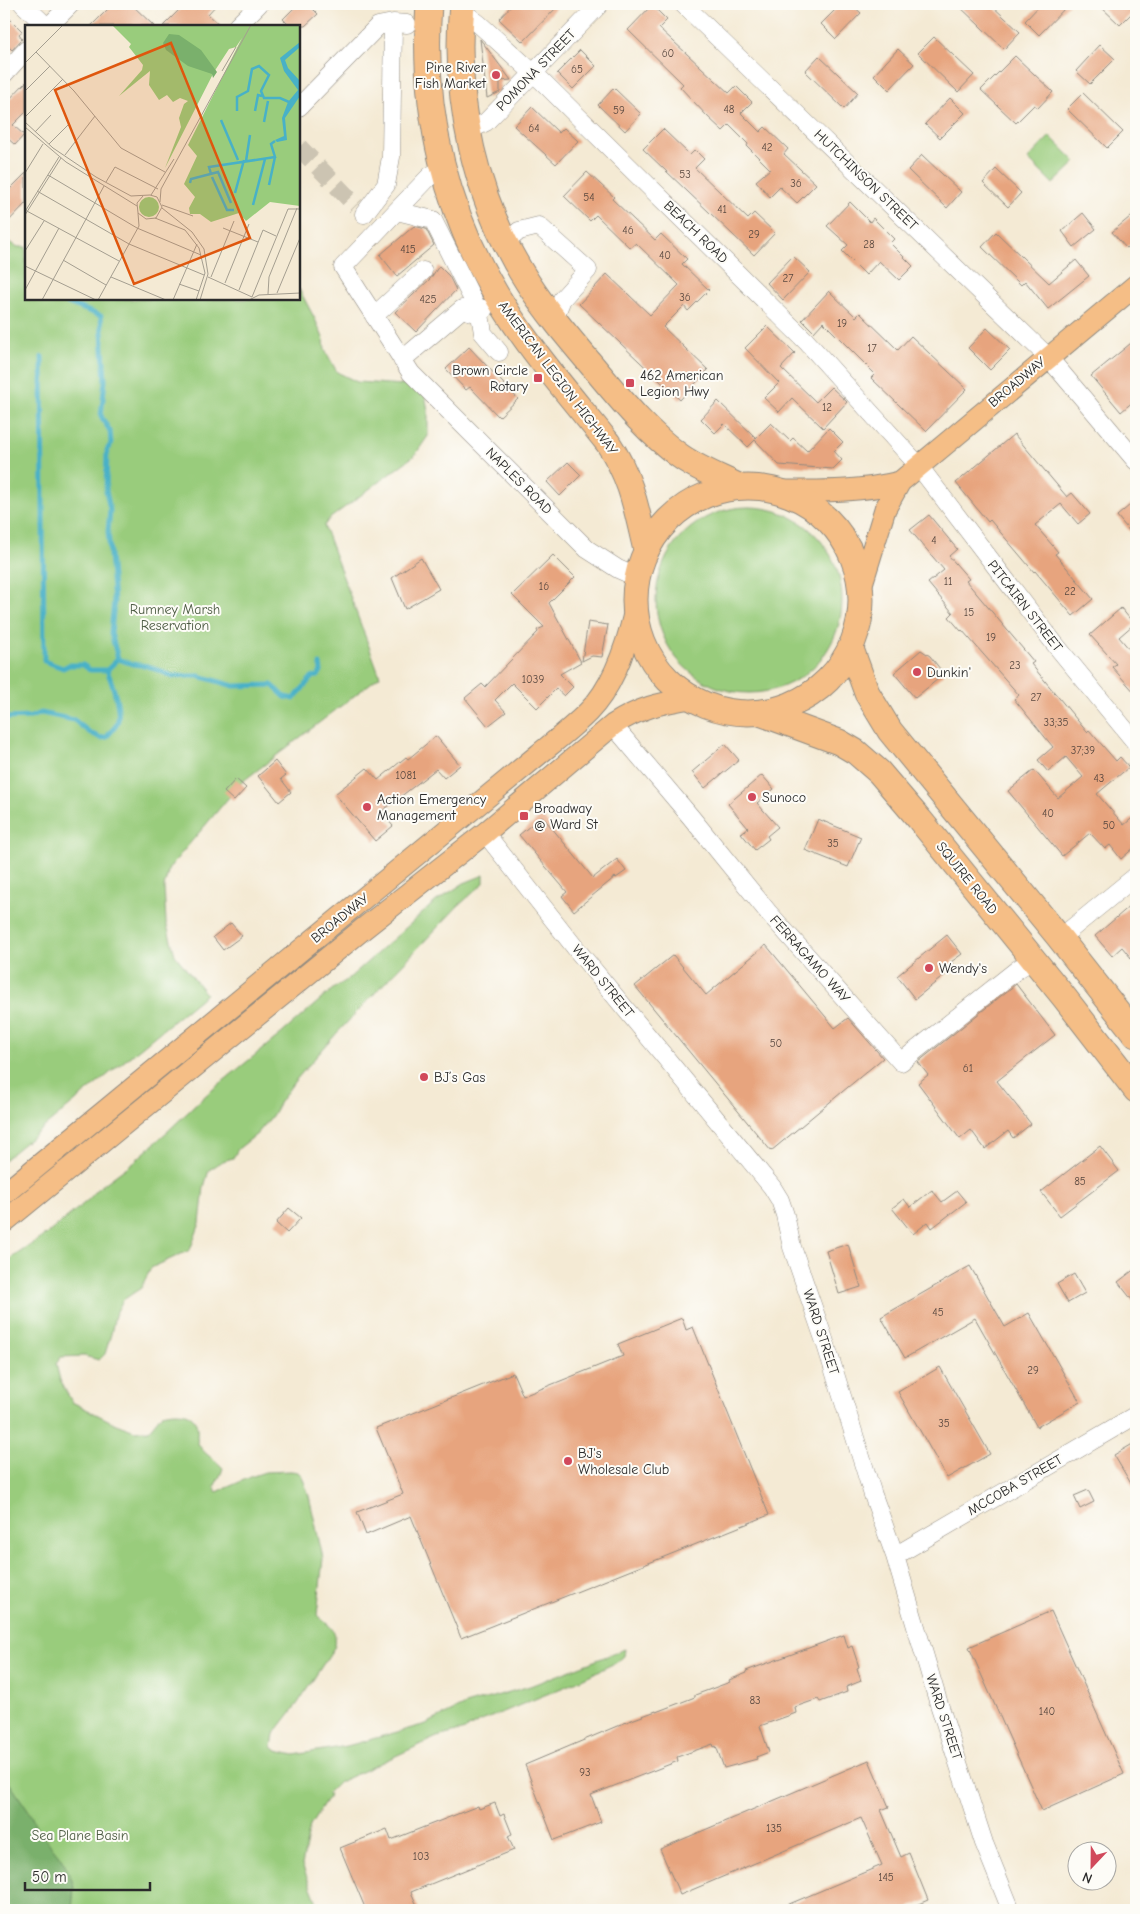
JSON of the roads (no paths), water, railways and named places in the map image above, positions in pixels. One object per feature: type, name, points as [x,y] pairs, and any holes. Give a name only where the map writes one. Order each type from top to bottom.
[{"type":"highway","name":"AMERICAN LEGION HIGHWAY","points":[[429,4],[427,53],[433,124],[443,168],[460,222],[489,283],[522,334],[608,443],[620,462],[633,495],[646,550]]},
{"type":"highway","points":[[462,7],[461,71],[468,131],[482,187],[506,243],[528,282],[554,319],[652,433],[691,462],[740,487]]},
{"type":"highway","points":[[740,487],[754,487],[780,492],[807,504],[819,512],[835,528],[847,546],[854,559],[861,588],[860,619],[851,649],[835,673],[814,693],[788,706],[760,713],[724,711],[691,698],[667,680],[649,657],[639,634],[634,610],[636,577],[646,550],[662,525],[684,506],[717,491],[740,487]]},
{"type":"highway","points":[[851,649],[867,693],[890,730],[1060,938],[1136,1035]]},
{"type":"highway","name":"SQUIRE ROAD","points":[[760,713],[839,742],[856,752],[871,765],[920,820],[1034,959],[1136,1090]]},
{"type":"main road","name":"BROADWAY","points":[[861,588],[885,509],[900,482],[918,465],[1136,285]]},
{"type":"main road","points":[[780,492],[844,491],[900,482]]},
{"type":"main road","name":"BROADWAY","points":[[4,1194],[589,711],[601,696],[620,659],[634,610]]},
{"type":"main road","name":"BROADWAY","points":[[4,1222],[363,929],[485,833],[613,725],[648,706],[691,698]]},
{"type":"street","points":[[23,4],[47,25]]},
{"type":"street","points":[[49,25],[71,4]]},
{"type":"street","points":[[238,25],[259,4]]},
{"type":"street","name":"POMONA STREET","points":[[468,131],[486,122],[600,4]]},
{"type":"street","name":"HUTCHINSON STREET","points":[[683,4],[1048,357],[1136,461]]},
{"type":"street","name":"BEACH ROAD","points":[[462,7],[533,72],[806,341],[918,465]]},
{"type":"street","points":[[300,106],[378,26],[400,23],[391,156],[386,186],[360,210],[379,230],[430,176],[443,168]]},
{"type":"street","points":[[4,74],[25,51]]},
{"type":"street","points":[[397,211],[439,219],[480,314],[483,333],[499,352]]},
{"type":"street","points":[[506,243],[519,231],[539,226],[594,275],[562,299],[554,319]]},
{"type":"street","name":"NAPLES ROAD","points":[[379,230],[343,267],[406,367],[587,549],[618,569],[636,577]]},
{"type":"street","points":[[374,316],[423,271]]},
{"type":"street","points":[[480,314],[488,306],[489,283]]},
{"type":"street","points":[[406,367],[462,309],[480,314]]},
{"type":"street","name":"PITCAIRN STREET","points":[[918,465],[1054,643],[1136,743]]},
{"type":"street","name":"FERRAGAMO WAY","points":[[613,725],[768,912],[901,1062],[1018,969],[1034,959]]},
{"type":"street","name":"WARD STREET","points":[[485,833],[577,950],[780,1200],[792,1247],[825,1342],[873,1495],[895,1556],[938,1701],[984,1843],[1011,1910]]},
{"type":"street","points":[[1060,938],[1136,876]]},
{"type":"street","name":"MCCOBA STREET","points":[[895,1556],[1136,1416]]},
{"type":"waterway","points":[[60,300],[101,316],[105,381],[101,416],[110,431],[111,444],[107,450],[106,491],[110,510],[108,531],[114,601],[111,633],[118,659]]},
{"type":"waterway","points":[[42,357],[44,661],[63,668],[69,665],[83,665],[90,670],[107,670],[118,659],[132,664],[148,666],[172,676],[199,676],[234,686],[272,685],[285,697],[294,699],[312,677],[318,676],[321,671],[320,664]]},
{"type":"waterway","points":[[4,718],[31,717],[41,713],[74,720],[89,732],[101,738],[107,737],[117,724],[118,718],[116,697],[107,670]]},
{"type":"tunnel","points":[[300,148],[356,206]]},
{"type":"place","name":"Pine River Fish Market","points":[[496,75]]},
{"type":"place","name":"Brown Circle Rotary","points":[[538,378]]},
{"type":"place","name":"462 American Legion Hwy","points":[[630,383]]},
{"type":"place","name":"Dunkin'","points":[[917,672]]},
{"type":"place","name":"Sunoco","points":[[752,797]]},
{"type":"place","name":"Action Emergency Management","points":[[367,807]]},
{"type":"place","name":"Broadway @ Ward St","points":[[524,816]]},
{"type":"place","name":"Wendy's","points":[[929,968]]},
{"type":"place","name":"BJ’s Gas","points":[[424,1077]]},
{"type":"place","name":"BJ's Wholesale Club","points":[[568,1461]]},
{"type":"park label","name":"Rumney Marsh Reservation","points":[[175,618]]},
{"type":"park label","name":"Sea Plane Basin","points":[[80,1835]]}]
